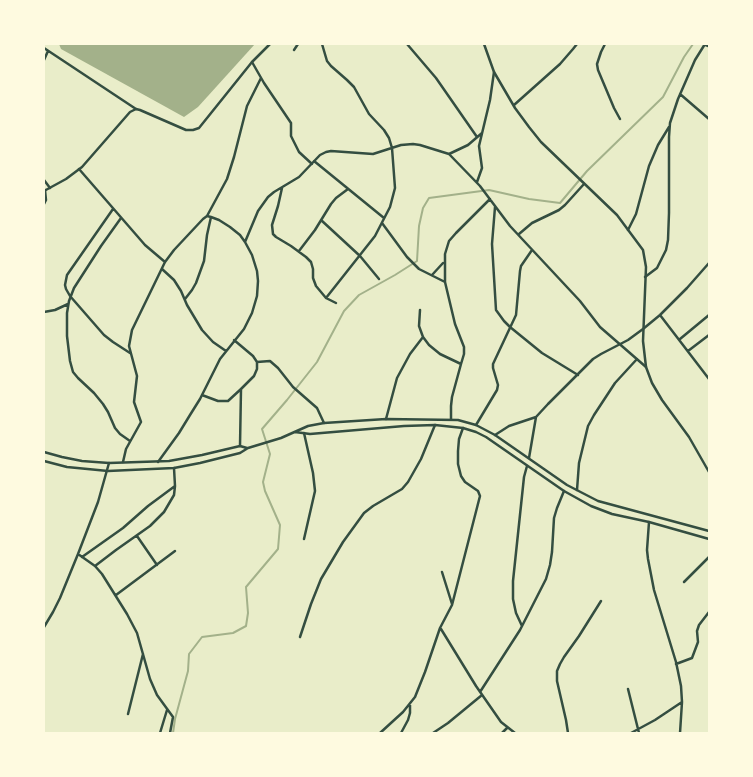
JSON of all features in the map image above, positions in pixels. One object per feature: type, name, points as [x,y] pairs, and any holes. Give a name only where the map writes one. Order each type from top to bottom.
[{"type":"main road","points":[[704,44],[709,46]]},
{"type":"street","points":[[44,48],[136,109],[186,130],[193,130],[199,128],[252,62],[270,44]]},
{"type":"street","points":[[294,50],[298,44]]},
{"type":"street","points":[[322,44],[327,61],[354,87],[369,114],[389,138],[392,148],[395,188],[393,197],[375,236],[326,298]]},
{"type":"street","points":[[407,44],[436,78],[476,137]]},
{"type":"street","points":[[484,44],[494,72],[514,105],[541,142],[617,215],[643,250],[646,267],[643,329],[646,367],[652,383],[662,400],[709,472]]},
{"type":"street","points":[[514,105],[560,64],[577,44]]},
{"type":"street","points":[[605,44],[600,52],[597,64],[598,70],[620,119]]},
{"type":"street","points":[[628,230],[636,214],[649,166],[658,145],[670,125],[680,94],[704,44]]},
{"type":"street","points":[[44,60],[48,51]]},
{"type":"street","points":[[252,62],[291,123],[291,136],[299,152],[384,218]]},
{"type":"street","points":[[477,182],[482,168],[479,146],[490,100],[494,72]]},
{"type":"street","points":[[123,462],[126,449],[141,422],[134,402],[137,376],[129,346],[132,330],[165,262],[207,216],[226,179],[234,157],[247,106],[261,78]]},
{"type":"street","points":[[680,94],[709,119]]},
{"type":"street","points":[[44,204],[46,200],[44,190],[79,169],[130,112],[136,109]]},
{"type":"street","points":[[645,277],[657,268],[666,250],[668,240],[670,125]]},
{"type":"street","points":[[449,154],[468,144],[482,133]]},
{"type":"street","points":[[245,242],[258,211],[268,197],[299,177],[320,155],[332,151],[373,154],[401,145],[413,144],[449,154],[477,182],[510,226],[580,301],[600,327],[646,367]]},
{"type":"street","points":[[79,169],[145,245],[165,262]]},
{"type":"street","points":[[44,180],[50,188]]},
{"type":"street","points":[[519,234],[532,223],[565,205],[583,183]]},
{"type":"street","points":[[282,188],[272,231],[276,237],[299,251],[311,262],[316,286],[326,298],[336,303]]},
{"type":"street","points":[[299,251],[331,204],[348,189]]},
{"type":"street","points":[[451,419],[452,397],[462,364],[464,346],[455,324],[445,282],[445,254],[449,241],[489,197]]},
{"type":"street","points":[[495,206],[492,244],[496,305],[499,315],[542,354],[578,375]]},
{"type":"street","points":[[114,209],[67,275],[65,285],[70,296],[104,334],[130,352]]},
{"type":"street","points":[[158,462],[179,434],[226,350],[244,329],[252,313],[257,296],[257,271],[245,242],[230,227],[219,220],[207,216]]},
{"type":"street","points":[[185,299],[196,283],[204,261],[211,217]]},
{"type":"street","points":[[121,218],[91,260],[70,296],[67,336],[73,372],[103,404],[115,428],[130,441]]},
{"type":"street","points":[[321,220],[360,256],[379,279]]},
{"type":"street","points":[[382,223],[407,258],[419,269],[445,282]]},
{"type":"street","points":[[476,425],[497,390],[498,382],[492,368],[493,364],[516,315],[521,266],[532,250]]},
{"type":"street","points":[[432,276],[444,262]]},
{"type":"street","points":[[495,435],[509,426],[536,417],[593,359],[620,345],[660,315],[709,264]]},
{"type":"street","points":[[162,269],[174,280],[202,330],[213,342],[226,350]]},
{"type":"street","points":[[44,312],[55,310],[68,304]]},
{"type":"street","points":[[420,310],[419,326],[423,337],[429,345],[440,354],[462,364]]},
{"type":"street","points":[[660,315],[709,379]]},
{"type":"street","points":[[679,340],[709,315]]},
{"type":"street","points":[[688,351],[709,336]]},
{"type":"street","points":[[386,419],[397,378],[406,360],[423,337]]},
{"type":"street","points":[[202,395],[218,401],[228,401],[254,376],[257,362],[234,340]]},
{"type":"street","points":[[577,491],[579,464],[588,426],[615,383],[637,359]]},
{"type":"street","points":[[257,362],[270,361],[278,368],[293,387],[317,408],[324,423]]},
{"type":"street","points":[[240,446],[241,389]]},
{"type":"street","points":[[528,458],[536,417]]},
{"type":"street","points":[[44,461],[66,467],[108,471],[174,468],[240,453],[248,448],[278,439],[308,426],[324,423],[386,419],[451,419],[476,425],[495,435],[577,491],[598,501],[671,519],[709,531]]},
{"type":"street","points":[[293,432],[304,433],[435,425],[463,428],[486,437],[564,491],[591,506],[612,514],[709,539]]},
{"type":"street","points":[[300,638],[321,579],[343,542],[364,513],[402,489],[408,482],[421,459],[435,425]]},
{"type":"street","points":[[380,733],[415,698],[440,628],[452,605],[480,496],[478,491],[465,482],[461,476],[458,464],[459,439],[463,428]]},
{"type":"street","points":[[304,433],[315,491],[304,538]]},
{"type":"street","points":[[44,452],[75,460],[109,463],[169,461],[240,446],[248,448]]},
{"type":"street","points":[[44,627],[60,598],[78,554],[98,502],[109,463]]},
{"type":"street","points":[[522,626],[516,613],[513,599],[513,581],[526,466]]},
{"type":"street","points":[[95,566],[150,526],[164,512],[174,495],[174,468]]},
{"type":"street","points":[[82,558],[175,486]]},
{"type":"street","points":[[433,733],[448,723],[481,693],[522,626],[546,579],[552,552],[554,518],[564,491]]},
{"type":"street","points":[[649,522],[647,550],[654,590],[681,686],[680,733]]},
{"type":"street","points":[[136,536],[157,566]]},
{"type":"street","points":[[116,595],[175,551]]},
{"type":"street","points":[[78,554],[95,566],[102,574],[137,633],[156,695],[173,717],[170,733]]},
{"type":"street","points":[[684,582],[709,557]]},
{"type":"street","points":[[442,572],[452,605]]},
{"type":"street","points":[[568,733],[557,681],[557,671],[564,657],[601,601]]},
{"type":"street","points":[[676,664],[692,658],[698,642],[697,631],[699,625],[709,612]]},
{"type":"street","points":[[440,628],[501,722],[515,733]]},
{"type":"street","points":[[128,714],[143,652]]},
{"type":"street","points":[[628,689],[639,732]]},
{"type":"street","points":[[631,733],[639,732],[682,702]]},
{"type":"street","points":[[400,733],[408,720],[411,710],[410,705]]},
{"type":"street","points":[[160,733],[167,710]]},
{"type":"street","points":[[502,733],[507,728]]},
{"type":"shaded area","points":[[59,44],[255,44],[198,107],[184,117],[61,49]]},
{"type":"waterway","points":[[173,733],[188,671],[189,654],[202,637],[233,633],[246,626],[248,613],[246,587],[278,549],[280,525],[263,482],[270,454],[262,429],[317,362],[344,311],[359,295],[417,261],[419,226],[423,208],[429,198],[489,190],[529,199],[560,203],[587,171],[663,97],[693,44]]}]
